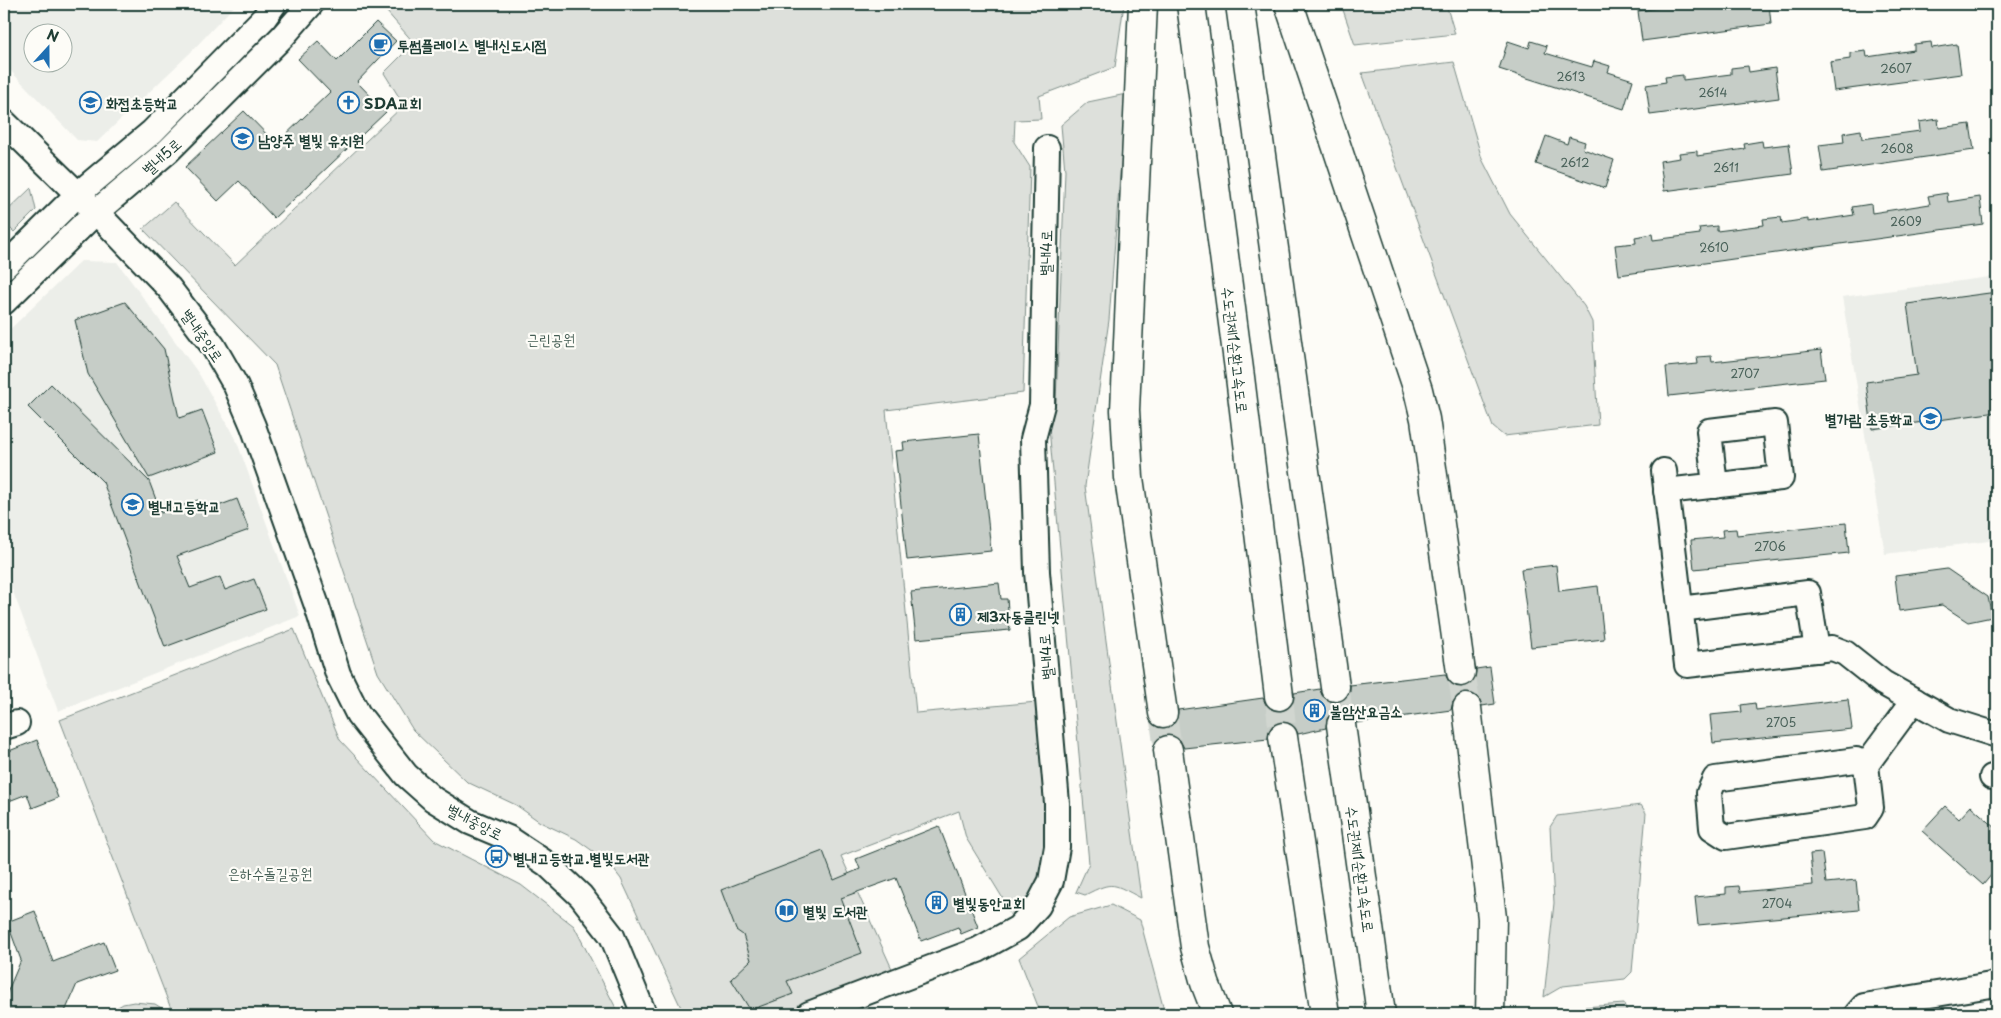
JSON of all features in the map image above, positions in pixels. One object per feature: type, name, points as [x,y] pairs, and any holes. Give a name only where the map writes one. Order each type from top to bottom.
[{"type":"highway","points":[[1143,4],[1125,410],[1129,478],[1163,713]]},
{"type":"highway","name":"수도권제1순환고속도로","points":[[1191,4],[1279,696]]},
{"type":"highway","points":[[1240,4],[1335,687]]},
{"type":"highway","points":[[1289,4],[1418,390],[1425,419],[1461,672]]},
{"type":"highway","points":[[1467,708],[1492,918],[1490,1014]]},
{"type":"highway","name":"수도권제1순환고속도로","points":[[1341,725],[1380,1014]]},
{"type":"highway","points":[[1283,737],[1325,1014]]},
{"type":"highway","points":[[1168,750],[1195,946],[1205,983],[1217,1014]]},
{"type":"street","name":"별내5로","points":[[4,267],[78,194],[152,132],[264,18],[274,4]]},
{"type":"street","name":"별내5로","points":[[4,302],[96,212],[168,151],[283,36],[311,4]]},
{"type":"street","name":"별내중앙로","points":[[4,122],[96,212],[169,288],[213,346],[236,386],[276,487],[316,602],[338,674],[358,714],[406,775],[433,799],[470,822],[508,838],[539,858],[581,896],[612,936],[644,1014]]},
{"type":"street","name":"별내4로","points":[[809,1014],[978,950],[1010,933],[1018,928],[1038,906],[1051,881],[1057,847],[1057,803],[1037,572],[1033,438],[1042,405],[1047,148]]},
{"type":"street","points":[[1715,486],[1665,481],[1687,665],[1832,648],[1844,653],[1883,682],[1949,720],[1997,735]]},
{"type":"street","points":[[1680,609],[1808,593],[1817,650]]},
{"type":"street","points":[[1866,765],[1856,760],[1715,779],[1709,793],[1712,828],[1726,837],[1865,817],[1871,808],[1866,765],[1914,700]]},
{"type":"street","points":[[1857,1014],[1864,1006],[1997,984]]},
{"type":"shaded area","name":"화접초등학교","points":[[4,4],[236,4],[190,53],[97,142],[77,140],[4,64]]},
{"type":"shaded area","name":"별내고등학교","points":[[81,261],[117,262],[199,374],[237,442],[300,616],[58,711],[4,568],[4,335]]},
{"type":"shaded area","name":"별가람 초등학교","points":[[1997,276],[1997,540],[1885,554],[1842,297]]},
{"type":"green space","name":"근린공원","points":[[380,4],[1124,4],[1115,67],[1039,96],[1041,119],[1015,120],[1014,142],[1030,167],[1023,393],[886,410],[916,713],[1037,702],[1052,853],[1042,890],[1013,921],[1002,897],[966,838],[959,811],[841,856],[893,971],[783,1014],[684,1014],[621,879],[608,862],[576,839],[540,822],[516,805],[467,782],[413,730],[378,673],[275,365],[143,229],[174,202],[235,265],[404,105],[384,73],[414,43]]},
{"type":"green space","points":[[1341,4],[1446,4],[1455,34],[1355,45]]},
{"type":"green space","points":[[1454,62],[1482,159],[1510,214],[1584,306],[1592,322],[1598,425],[1504,436],[1493,427],[1362,73]]},
{"type":"green space","points":[[1126,94],[1109,320],[1085,486],[1141,898],[1113,886],[1102,887],[1085,895],[1076,892],[1089,863],[1049,428],[1056,403],[1065,171],[1061,125],[1088,102]]},
{"type":"green space","points":[[31,188],[36,210],[14,232],[4,222],[4,214]]},
{"type":"green space","name":"은하수돌길공원","points":[[294,629],[340,740],[434,840],[521,885],[574,926],[619,1014],[173,1014],[60,720]]},
{"type":"green space","points":[[1641,805],[1646,813],[1632,972],[1625,979],[1563,986],[1544,997],[1554,903],[1550,827],[1557,816]]},
{"type":"green space","points":[[1111,905],[1140,920],[1165,1014],[1041,1014],[1019,958],[1069,917]]},
{"type":"green space","points":[[134,1002],[155,1004],[171,1014],[106,1014],[123,1004]]},
{"type":"green space","points":[[1624,1004],[1628,1014],[1566,1014],[1570,1008]]},
{"type":"building","points":[[1657,4],[1675,4],[1675,6],[1691,4],[1769,4],[1771,24],[1642,41],[1638,11],[1658,8]]},
{"type":"building","points":[[376,22],[396,41],[357,82],[386,112],[274,218],[239,181],[218,201],[185,167],[244,111],[276,144],[330,92],[298,59],[318,41],[337,61]]},
{"type":"building","points":[[1508,41],[1529,48],[1531,41],[1547,46],[1545,53],[1592,67],[1594,61],[1610,66],[1608,72],[1633,80],[1624,109],[1499,69]]},
{"type":"building","points":[[1931,42],[1932,48],[1957,44],[1961,74],[1834,91],[1830,62],[1850,59],[1850,53],[1866,51],[1867,57],[1914,50],[1914,44]]},
{"type":"building","points":[[1748,66],[1749,72],[1775,68],[1779,98],[1650,115],[1646,85],[1666,82],[1665,77],[1683,75],[1683,80],[1731,74],[1731,68]]},
{"type":"building","points":[[1938,119],[1939,128],[1970,124],[1974,150],[1823,172],[1819,145],[1844,142],[1843,133],[1861,130],[1862,139],[1920,131],[1919,122]]},
{"type":"building","points":[[1546,136],[1567,144],[1569,137],[1585,142],[1583,149],[1614,160],[1605,188],[1536,164]]},
{"type":"building","points":[[1762,141],[1763,147],[1789,144],[1793,174],[1664,191],[1660,161],[1680,158],[1679,153],[1697,151],[1697,156],[1745,149],[1744,144]]},
{"type":"building","points":[[1947,193],[1948,202],[1980,197],[1983,224],[1619,275],[1615,245],[1636,243],[1635,237],[1652,234],[1653,240],[1700,234],[1699,228],[1717,226],[1717,231],[1764,225],[1763,219],[1781,217],[1782,223],[1808,219],[1808,222],[1854,215],[1852,207],[1871,204],[1872,213],[1930,204],[1928,196]]},
{"type":"building","points":[[1997,292],[1997,412],[1872,429],[1866,382],[1917,375],[1907,304]]},
{"type":"building","points":[[125,302],[164,349],[179,418],[202,410],[218,452],[149,478],[88,374],[75,320]]},
{"type":"building","points":[[1821,350],[1825,379],[1669,396],[1666,367],[1698,364],[1697,357],[1711,356],[1712,362]]},
{"type":"building","name":"별내고등학교","points":[[51,384],[149,481],[161,513],[198,500],[202,512],[237,499],[249,530],[177,556],[190,588],[220,577],[225,590],[254,579],[266,609],[165,647],[103,482],[28,407]]},
{"type":"building","points":[[979,434],[991,551],[907,560],[895,451],[904,450],[903,442]]},
{"type":"building","points":[[1846,523],[1849,553],[1694,569],[1691,540],[1723,537],[1722,530],[1736,529],[1737,535]]},
{"type":"building","points":[[1556,565],[1559,591],[1598,586],[1604,639],[1531,647],[1521,569]]},
{"type":"building","points":[[1947,569],[1988,597],[1992,617],[1968,622],[1942,605],[1899,611],[1895,576]]},
{"type":"building","name":"제3자동클린넷","points":[[999,583],[1001,599],[1007,599],[1010,630],[916,639],[911,592]]},
{"type":"building","name":"불암산요금소","points":[[1490,667],[1495,704],[1482,706],[1479,698],[1474,694],[1466,692],[1457,696],[1451,710],[1356,723],[1354,716],[1347,711],[1338,710],[1331,713],[1327,719],[1326,728],[1298,734],[1289,723],[1280,722],[1273,725],[1269,731],[1268,739],[1184,748],[1180,740],[1173,735],[1165,735],[1156,740],[1154,725],[1165,728],[1172,726],[1177,719],[1178,710],[1263,698],[1266,705],[1272,710],[1281,711],[1288,709],[1293,703],[1294,693],[1320,689],[1323,697],[1329,701],[1337,702],[1345,699],[1350,692],[1350,685],[1445,674],[1449,682],[1456,687],[1463,687],[1470,685],[1475,678],[1476,669]]},
{"type":"building","points":[[1848,699],[1852,729],[1713,743],[1710,715],[1742,712],[1741,705],[1755,703],[1756,710]]},
{"type":"building","points":[[37,740],[58,798],[32,808],[27,794],[9,801],[4,788],[4,753]]},
{"type":"building","points":[[1945,806],[1959,819],[1971,806],[1997,829],[1997,868],[1983,885],[1922,831]]},
{"type":"building","points":[[939,826],[978,927],[961,934],[958,927],[921,941],[896,878],[841,898],[862,953],[787,981],[793,994],[756,1008],[749,1008],[731,979],[751,960],[743,935],[736,930],[721,890],[823,851],[834,880],[860,869],[856,859]]},
{"type":"building","points":[[1822,853],[1826,883],[1856,880],[1859,910],[1698,925],[1695,897],[1726,894],[1726,887],[1739,886],[1740,892],[1813,885],[1810,854]]},
{"type":"building","points":[[35,911],[53,962],[104,942],[115,970],[77,984],[64,1014],[16,1014],[4,1009],[4,1000],[21,960],[7,922]]},
{"type":"tunnel","points":[[1461,672],[1467,708]]},
{"type":"tunnel","points":[[1335,687],[1341,725]]},
{"type":"tunnel","points":[[1279,696],[1283,737]]},
{"type":"tunnel","points":[[1163,713],[1168,750]]},
{"type":"place","name":"투썸플레이스 별내신도시점","points":[[381,44]]},
{"type":"place","name":"화접초등학교","points":[[90,102]]},
{"type":"place","name":"SDA교회","points":[[348,102]]},
{"type":"place","name":"남양주 별빛 유치원","points":[[242,139]]},
{"type":"place","name":"별가람 초등학교","points":[[1930,418]]},
{"type":"place","name":"별내고등학교","points":[[132,505]]},
{"type":"place","name":"제3자동클린넷","points":[[961,615]]},
{"type":"place","name":"불암산요금소","points":[[1314,710]]},
{"type":"place","name":"별내고등학교.별빛도서관","points":[[497,857]]},
{"type":"place","name":"별빛동안교회","points":[[937,902]]},
{"type":"place","name":"별빛 도서관","points":[[787,910]]}]
